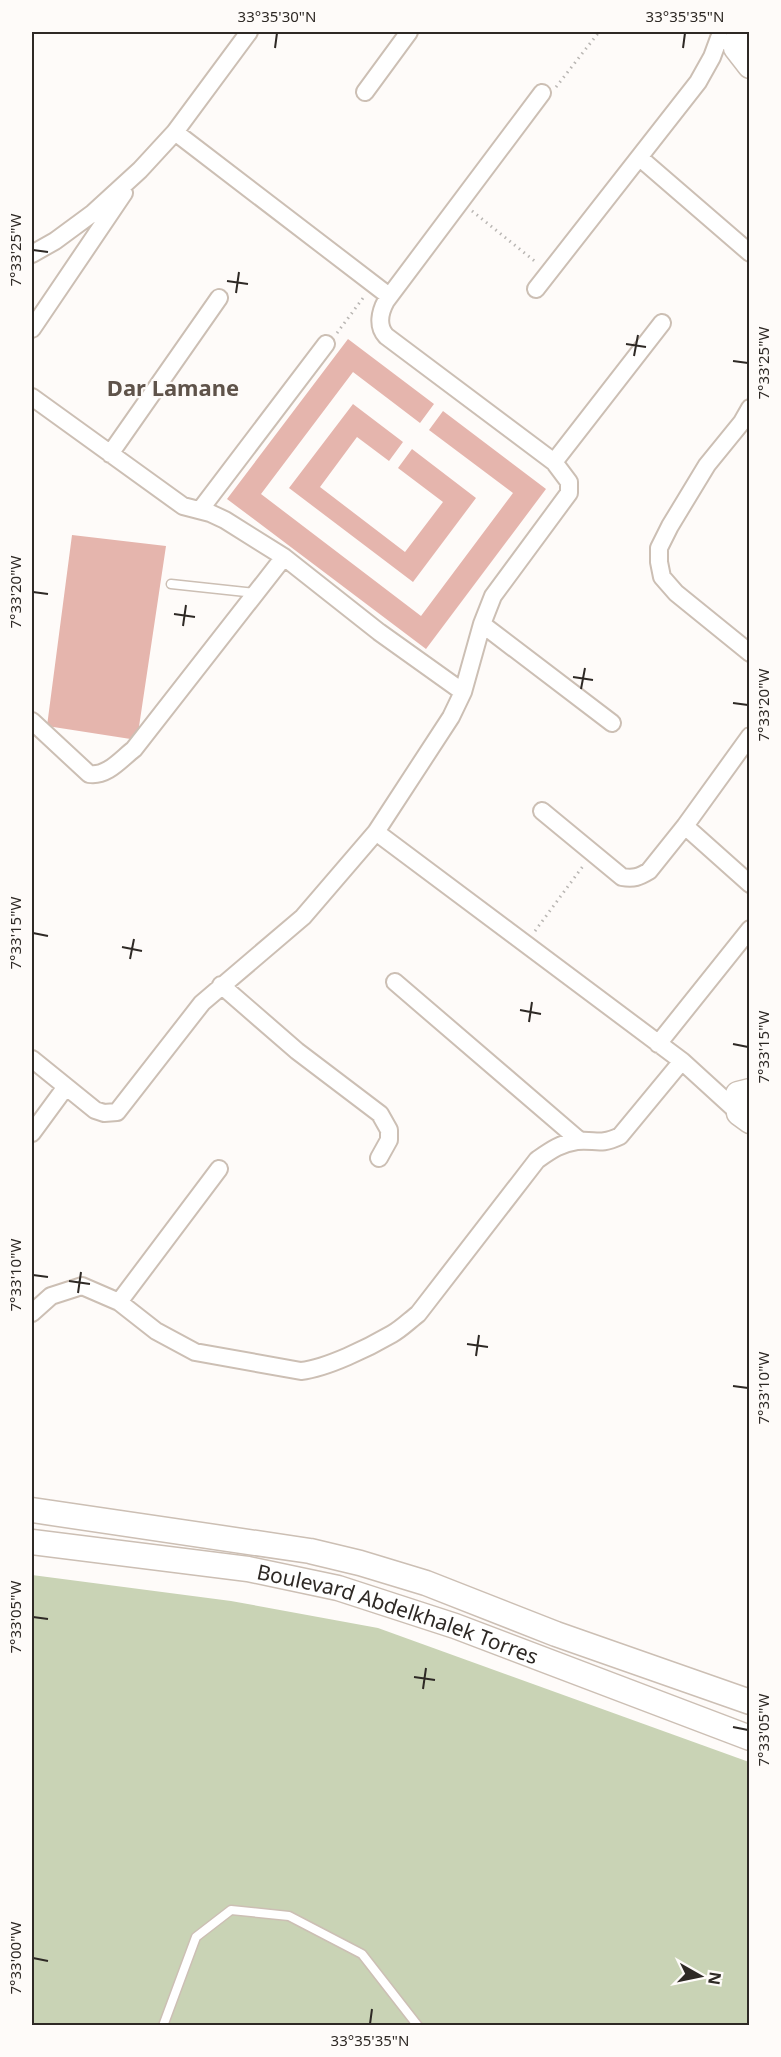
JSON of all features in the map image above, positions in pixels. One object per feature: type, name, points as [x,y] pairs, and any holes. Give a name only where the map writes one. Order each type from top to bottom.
[{"type":"street","points":[[32,254],[55,241],[93,213],[140,170],[175,132],[249,32]]},
{"type":"street","points":[[365,92],[410,32]]},
{"type":"street","points":[[536,289],[698,82],[712,57],[736,44]]},
{"type":"street","points":[[32,1059],[95,1110],[104,1113],[117,1112],[201,1003],[303,917],[376,832],[451,717],[463,692],[482,624],[493,596],[569,493],[569,482],[554,462],[383,332],[381,315],[389,296],[542,93]]},
{"type":"street","points":[[175,132],[389,296]]},
{"type":"street","points":[[640,158],[750,253]]},
{"type":"street","points":[[32,329],[140,170]]},
{"type":"street","points":[[110,454],[219,298]]},
{"type":"street","points":[[554,462],[662,323]]},
{"type":"street","points":[[200,510],[326,344]]},
{"type":"street","points":[[32,397],[183,506],[225,520],[284,557],[379,632],[463,692]]},
{"type":"street","points":[[750,408],[742,422],[707,465],[670,526],[659,548],[659,562],[662,577],[676,593],[750,653]]},
{"type":"street","points":[[32,721],[89,774],[97,776],[107,771],[134,749],[284,557]]},
{"type":"street","points":[[482,624],[612,723]]},
{"type":"street","points":[[542,811],[622,877],[632,879],[649,871],[685,826],[750,736]]},
{"type":"street","points":[[685,826],[750,884]]},
{"type":"street","points":[[376,832],[658,1044],[742,1103]]},
{"type":"street","points":[[658,1044],[750,929]]},
{"type":"street","points":[[395,982],[579,1140]]},
{"type":"street","points":[[221,985],[297,1051],[381,1114],[389,1130],[389,1140],[379,1158]]},
{"type":"street","points":[[32,1313],[51,1296],[82,1286],[119,1302],[156,1332],[195,1352],[280,1368],[314,1370],[393,1333],[418,1314],[537,1160],[553,1148],[579,1140],[597,1143],[610,1141],[620,1136],[682,1061]]},
{"type":"street","points":[[32,1133],[65,1088]]},
{"type":"street","points":[[119,1302],[219,1169]]},
{"type":"street","name":"Boulevard Abdelkhalek Torres","points":[[32,1510],[310,1551],[360,1563],[426,1583],[556,1634],[750,1702]]},
{"type":"street","name":"Boulevard Abdelkhalek Torres","points":[[32,1542],[248,1569],[338,1588],[455,1626],[750,1738]]},
{"type":"lane","points":[[171,584],[256,593]]},
{"type":"lane","points":[[164,2025],[196,1937],[231,1910],[289,1916],[362,1954],[418,2025]]},
{"type":"path","points":[[542,93],[556,87],[599,32]]},
{"type":"path","points":[[461,202],[549,273]]},
{"type":"path","points":[[326,344],[338,332],[374,284]]},
{"type":"path","points":[[525,944],[593,853]]},
{"type":"green space","points":[[32,1575],[231,1601],[378,1628],[749,1762],[749,2025],[32,2026]]},
{"type":"building","points":[[348,339],[434,404],[420,423],[353,372],[261,494],[421,616],[513,493],[429,430],[443,411],[546,489],[426,649],[227,499]]},
{"type":"building","points":[[353,404],[403,442],[389,461],[357,437],[320,487],[405,552],[443,502],[398,468],[412,449],[476,498],[413,582],[289,488]]},
{"type":"building","points":[[72,535],[166,546],[137,740],[47,726]]},
{"type":"district","name":"Dar Lamane","points":[[173,387]]}]
